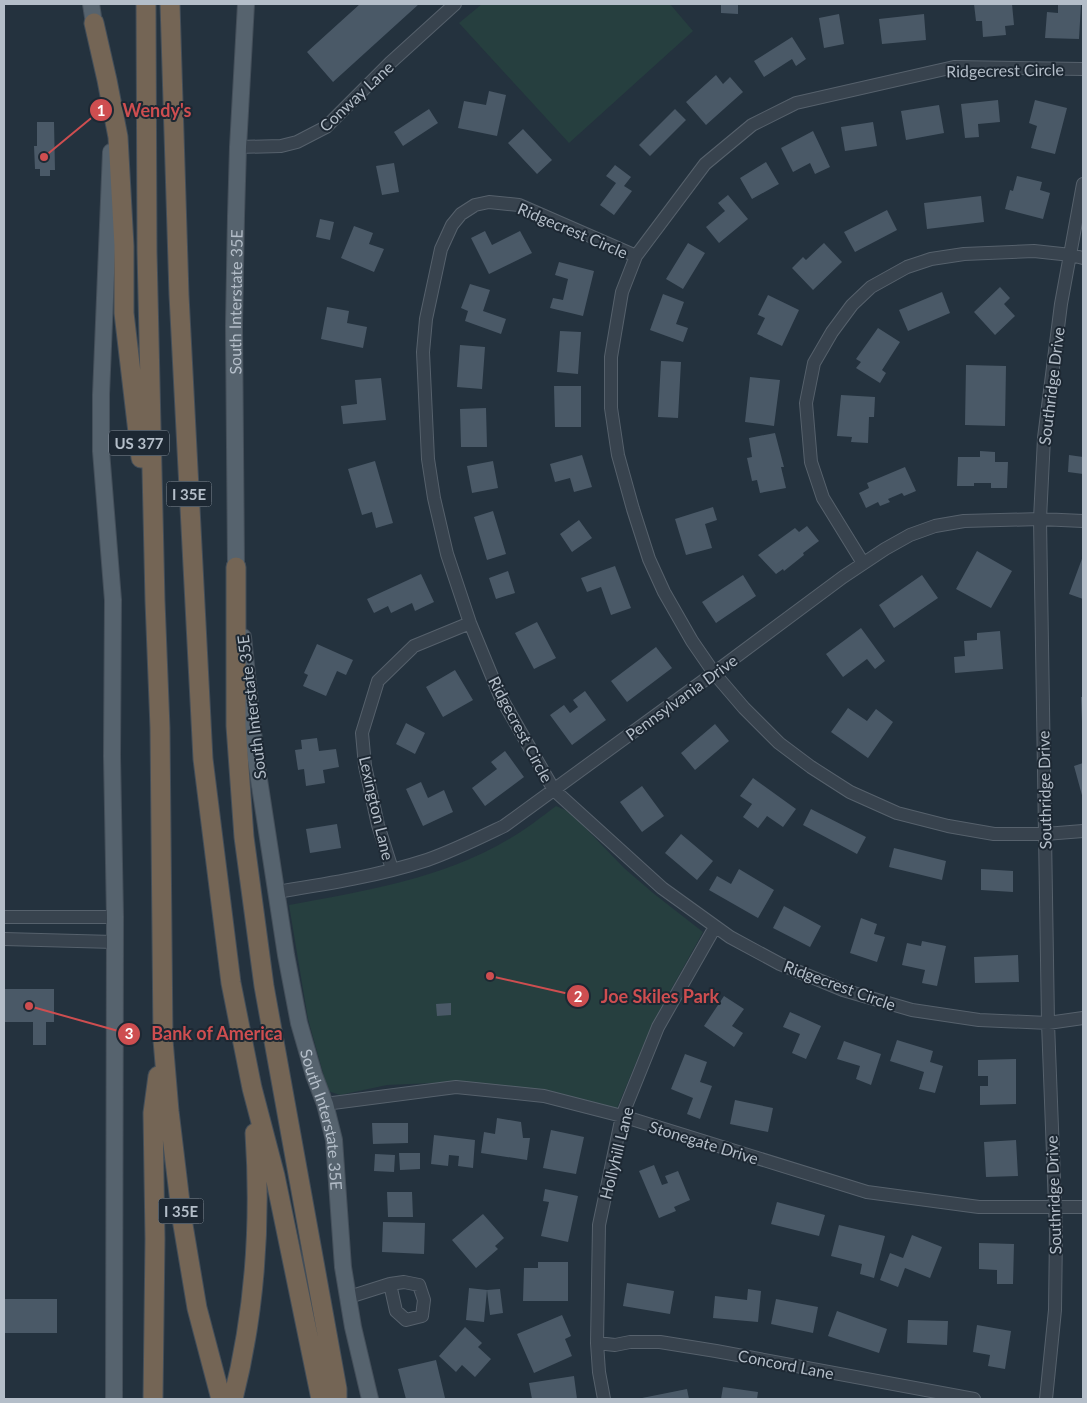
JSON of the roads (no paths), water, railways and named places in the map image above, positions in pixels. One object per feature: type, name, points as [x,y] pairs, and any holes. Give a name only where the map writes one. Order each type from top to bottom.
[{"type":"highway","name":"I 35E","points":[[146,4],[147,251],[160,728],[163,1040],[169,1111],[182,1219],[197,1308],[221,1399]]},
{"type":"highway","name":"I 35E","points":[[170,4],[179,294],[203,759],[231,983],[252,1088],[275,1176],[321,1399]]},
{"type":"highway","name":"US 377","points":[[94,23],[118,138],[124,246],[124,313],[155,573]]},
{"type":"highway","points":[[236,567],[236,726],[244,837],[264,986],[320,1287],[337,1389],[337,1399]]},
{"type":"highway","points":[[152,1399],[155,1239],[153,1113],[163,1040]]},
{"type":"highway","points":[[233,1399],[245,1344],[256,1258],[258,1182],[252,1088]]},
{"type":"main road","name":"US 377","points":[[91,4],[94,23]]},
{"type":"main road","name":"South Interstate 35E","points":[[246,4],[238,146],[234,326],[236,567],[256,760],[286,955],[299,1023],[314,1075],[325,1104],[336,1150],[343,1267],[353,1327],[370,1399]]},
{"type":"main road","points":[[94,23],[105,87],[111,164],[101,396],[101,451],[113,600],[112,756],[115,917],[114,1399]]},
{"type":"street","name":"Conway Lane","points":[[238,146],[281,146],[297,142],[326,127],[390,63],[455,4]]},
{"type":"street","name":"Ridgecrest Circle","points":[[1083,69],[954,67],[796,103],[752,124],[705,164],[636,256],[622,292],[611,357],[611,408],[618,455],[649,559],[664,592],[692,640],[714,673],[744,708],[780,743],[811,767],[850,792],[897,813],[948,826],[994,834],[1045,834],[1083,830]]},
{"type":"street","name":"Southridge Drive","points":[[1046,1399],[1055,1310],[1056,1233],[1048,1023],[1040,519],[1044,438],[1061,304],[1083,184]]},
{"type":"street","name":"Ridgecrest Circle","points":[[636,256],[519,205],[489,202],[475,206],[461,214],[452,225],[441,249],[426,319],[423,352],[428,459],[434,498],[447,554],[470,623],[500,696],[554,790],[662,888],[715,927],[780,964],[843,990],[912,1010],[954,1017],[1048,1023],[1083,1018]]},
{"type":"street","points":[[864,562],[822,498],[811,462],[806,403],[814,363],[832,332],[852,305],[870,287],[907,267],[930,259],[964,254],[1034,251],[1083,258]]},
{"type":"street","name":"Pennsylvania Drive","points":[[277,892],[347,881],[427,860],[471,842],[511,821],[864,562],[910,535],[935,526],[964,521],[1040,519],[1083,521]]},
{"type":"street","name":"Lexington Lane","points":[[392,869],[378,826],[365,766],[362,733],[378,681],[414,646],[470,623]]},
{"type":"street","points":[[4,916],[115,917]]},
{"type":"street","name":"Hollyhill Lane","points":[[604,1399],[599,1372],[597,1343],[598,1225],[622,1116],[658,1027],[715,927]]},
{"type":"street","points":[[4,939],[114,942]]},
{"type":"street","name":"Stonegate Drive","points":[[325,1104],[456,1087],[544,1096],[622,1116],[867,1192],[978,1207],[1083,1207]]},
{"type":"street","points":[[349,1297],[390,1284]]},
{"type":"street","name":"Concord Lane","points":[[597,1343],[670,1344],[974,1399]]},
{"type":"place","name":"Wendy's","points":[[44,157]]},
{"type":"place","name":"Joe Skiles Park","points":[[490,976]]},
{"type":"place","name":"Bank of America","points":[[29,1006]]}]
